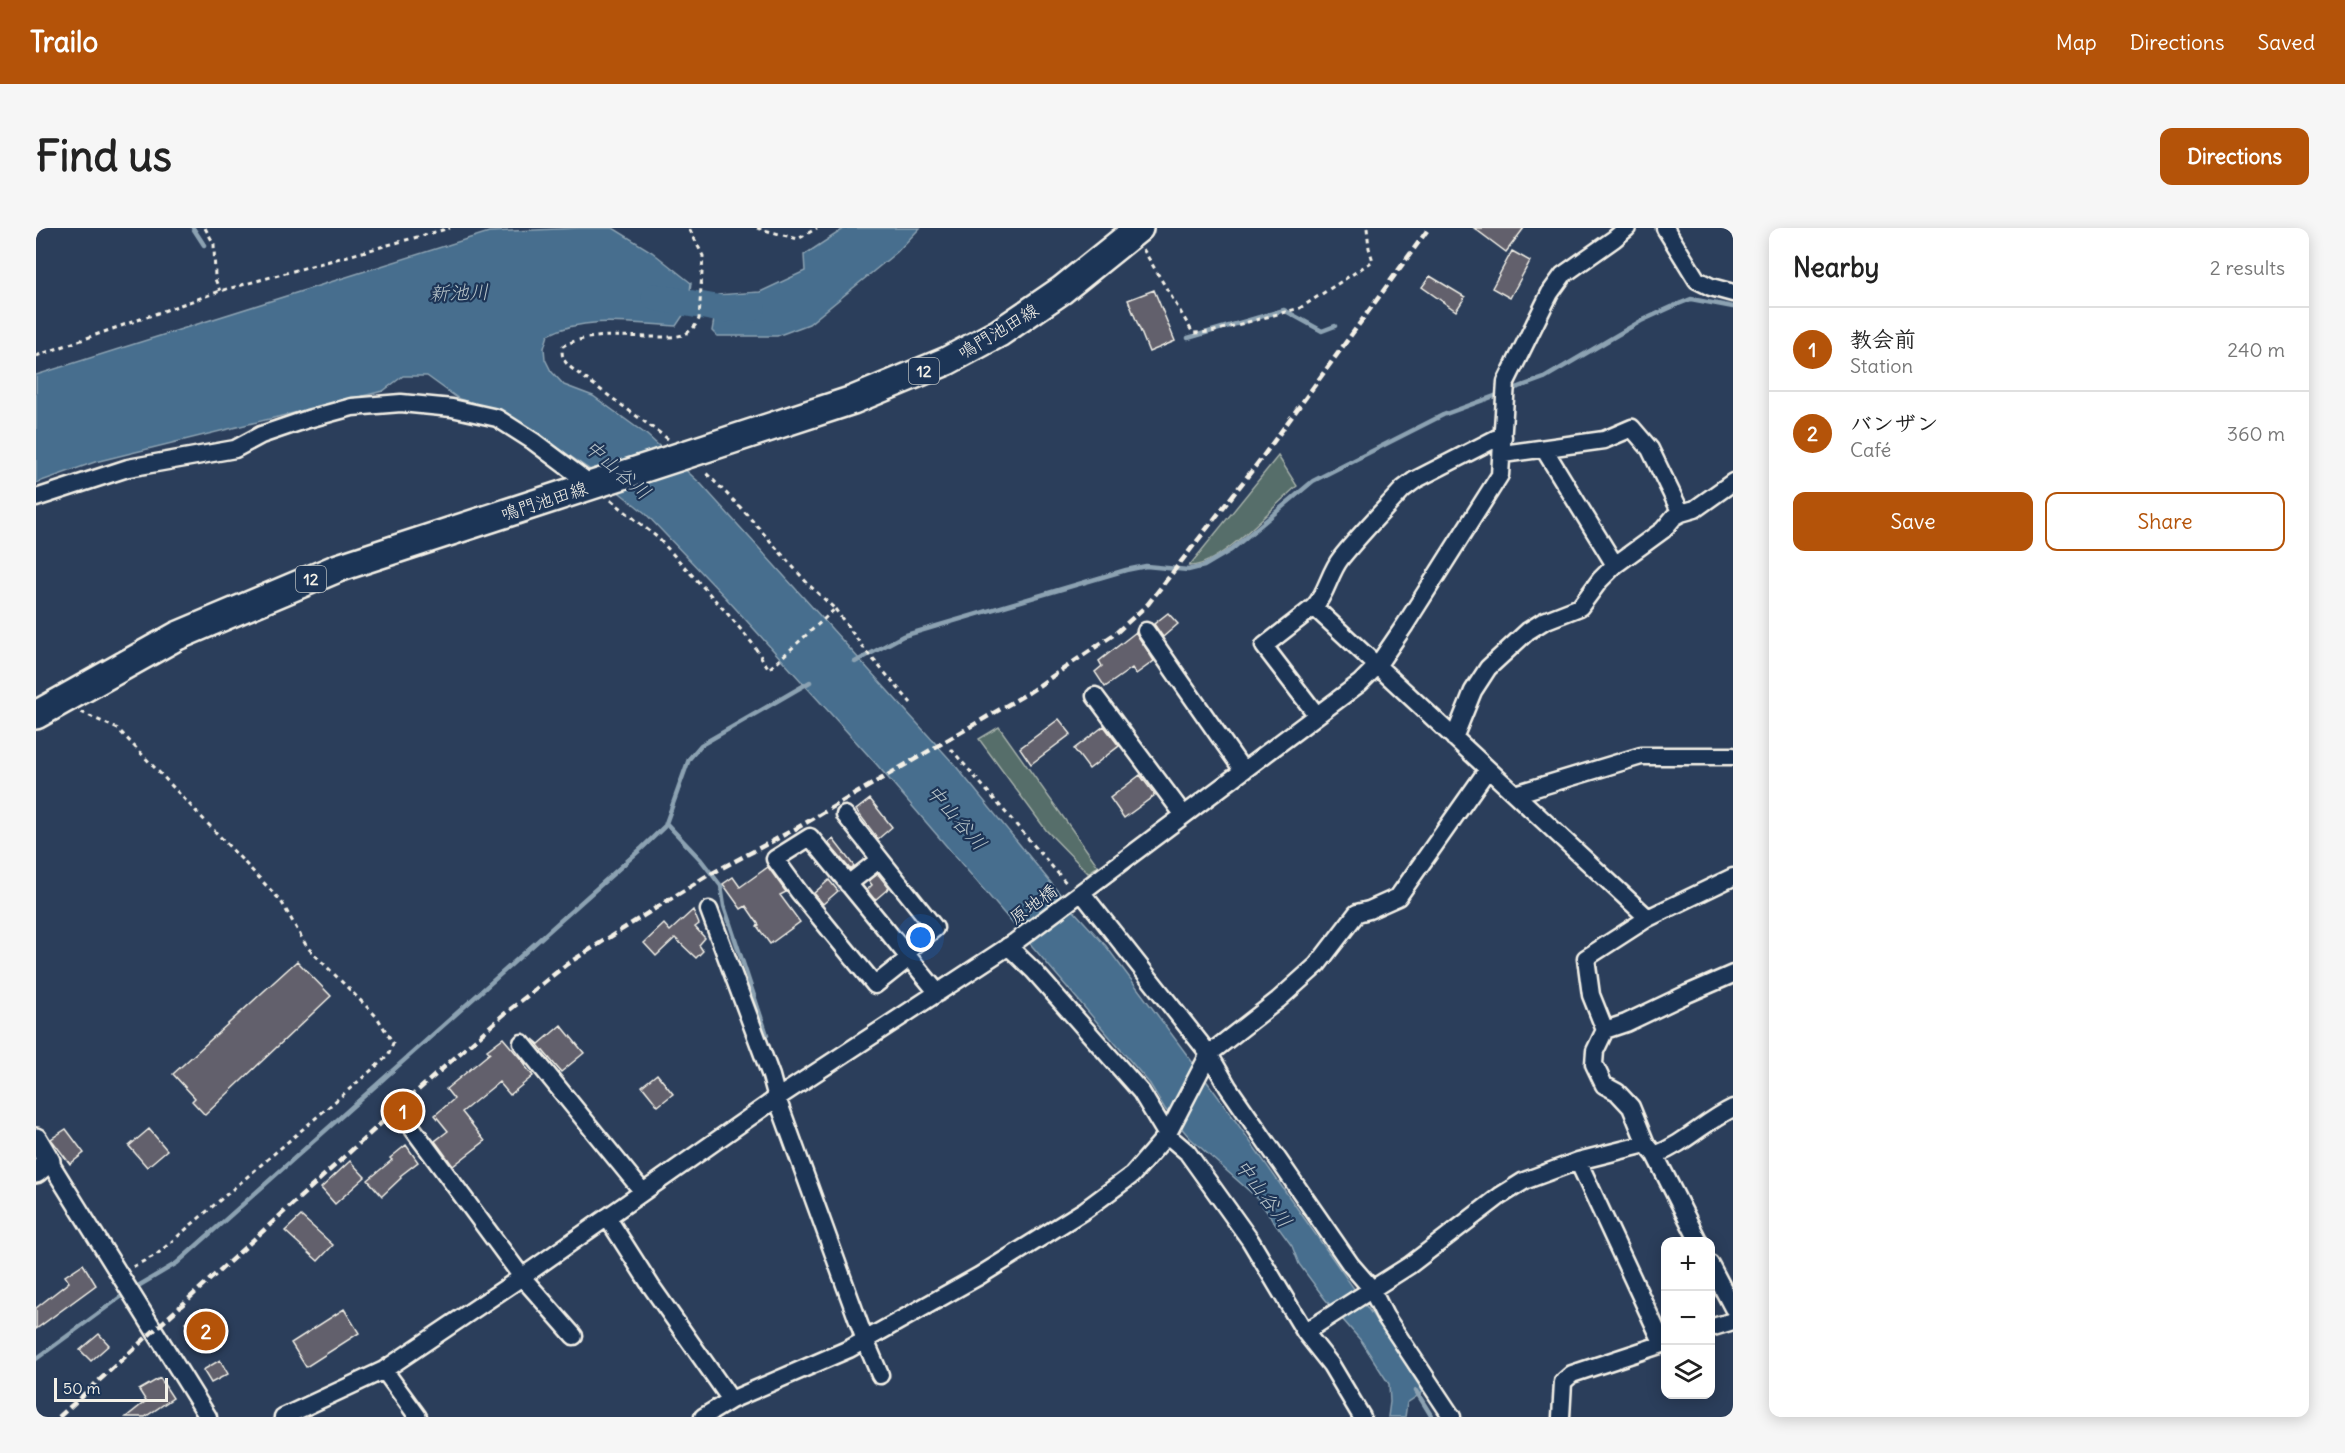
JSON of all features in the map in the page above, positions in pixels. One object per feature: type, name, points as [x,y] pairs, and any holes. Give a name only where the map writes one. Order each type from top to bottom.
[{"type":"main road","name":"鳴門池田線","points":[[36,715],[177,636],[338,568],[853,400],[947,361],[999,333],[1062,290],[1131,230]]},
{"type":"street","name":"原地橋","points":[[283,1417],[384,1370],[522,1277],[777,1098],[1011,944],[1360,683],[1377,666],[1494,488],[1500,475],[1503,454],[1506,382],[1550,293],[1563,275],[1627,228]]},
{"type":"street","points":[[1665,228],[1697,280],[1711,287],[1733,293]]},
{"type":"street","points":[[36,498],[128,468],[235,449],[261,435],[352,407],[401,403],[452,408],[497,417],[597,484]]},
{"type":"street","points":[[1503,454],[1604,440],[1632,428],[1650,449],[1681,513]]},
{"type":"street","points":[[1316,714],[1264,646],[1321,600],[1330,575],[1340,559],[1403,489],[1415,480],[1503,437]]},
{"type":"street","points":[[1544,449],[1615,565]]},
{"type":"street","points":[[1454,738],[1473,691],[1488,668],[1528,632],[1544,621],[1580,608],[1600,580],[1615,565],[1663,530],[1674,517],[1703,504],[1733,482]]},
{"type":"street","points":[[1314,607],[1648,918]]},
{"type":"street","points":[[1146,631],[1242,769]]},
{"type":"street","points":[[1095,696],[1184,814]]},
{"type":"street","points":[[1515,794],[1641,756],[1733,756]]},
{"type":"street","points":[[703,1417],[731,1400],[849,1349],[979,1276],[1085,1210],[1132,1175],[1169,1130],[1206,1059],[1317,965],[1357,912],[1369,910],[1398,897],[1488,769]]},
{"type":"street","points":[[845,815],[935,928],[907,956],[875,986],[798,892],[775,859],[810,837],[907,956],[938,993]]},
{"type":"street","points":[[848,884],[880,859]]},
{"type":"street","points":[[1605,1030],[1591,996],[1586,958],[1648,918],[1733,877]]},
{"type":"street","points":[[1078,895],[1228,1087],[1352,1265],[1452,1417]]},
{"type":"street","points":[[709,910],[865,1340],[880,1375]]},
{"type":"street","points":[[1011,944],[1141,1092],[1187,1152],[1250,1240],[1362,1417]]},
{"type":"street","points":[[1696,1237],[1650,1149],[1631,1107],[1617,1092],[1604,1085],[1594,1064],[1595,1051],[1605,1030],[1626,1023],[1733,975]]},
{"type":"street","points":[[522,1043],[643,1192]]},
{"type":"street","points":[[1307,1331],[1410,1265],[1500,1196],[1524,1181],[1578,1161],[1675,1147],[1733,1108]]},
{"type":"street","points":[[413,1129],[522,1277],[574,1336]]},
{"type":"street","points":[[36,1138],[43,1167],[121,1279],[208,1417]]},
{"type":"street","points":[[1578,1161],[1661,1338]]},
{"type":"street","points":[[607,1217],[651,1286],[731,1400]]},
{"type":"street","points":[[1715,1274],[1733,1308]]},
{"type":"street","points":[[1715,1326],[1733,1321]]},
{"type":"street","points":[[1561,1417],[1563,1382],[1572,1374],[1661,1345]]},
{"type":"street","points":[[384,1370],[417,1417]]},
{"type":"path","points":[[205,228],[214,244],[215,279],[220,291]]},
{"type":"path","points":[[36,356],[220,291],[450,228]]},
{"type":"path","points":[[689,228],[703,256],[699,319],[695,327],[675,337],[605,337],[574,340],[563,346],[561,354],[565,363],[648,423],[741,508],[809,585],[835,609],[865,650],[911,703]]},
{"type":"path","points":[[757,228],[798,239],[817,228]]},
{"type":"path","points":[[1131,230],[1193,333],[1211,332],[1300,308],[1373,261],[1367,228]]},
{"type":"path","points":[[597,484],[658,538],[733,621],[769,669],[835,609]]},
{"type":"path","points":[[69,698],[78,711],[118,729],[281,901],[307,946],[377,1017],[393,1043],[388,1056],[156,1255],[121,1279]]},
{"type":"path","points":[[951,749],[1078,895]]},
{"type":"green space","points":[[1278,456],[1297,486],[1246,534],[1216,557],[1202,564],[1189,566]]},
{"type":"green space","points":[[999,727],[1098,866],[1088,873],[1046,830],[979,739]]},
{"type":"water","name":"中山谷川","points":[[613,228],[652,252],[691,283],[688,308],[676,326],[595,323],[563,329],[548,335],[544,348],[545,359],[551,371],[564,385],[593,396],[647,435],[701,484],[954,764],[1073,910],[1106,946],[1225,1106],[1393,1344],[1423,1392],[1407,1403],[1405,1417],[1388,1417],[1389,1384],[1362,1342],[1299,1264],[1292,1246],[1256,1197],[1190,1138],[1165,1109],[1150,1084],[878,766],[726,598],[645,513],[592,471],[498,410],[459,399],[427,376],[403,376],[383,391],[95,462],[36,483],[36,375],[489,232]]},
{"type":"water","points":[[845,228],[920,228],[897,252],[809,324],[777,336],[717,336],[712,331],[718,295],[760,292],[805,271],[804,255]]},
{"type":"building","points":[[1474,228],[1524,228],[1506,252]]},
{"type":"building","points":[[1512,251],[1530,261],[1510,298],[1492,288]]},
{"type":"building","points":[[1430,276],[1465,297],[1456,311],[1422,287]]},
{"type":"building","points":[[1154,290],[1175,341],[1149,352],[1128,300]]},
{"type":"building","points":[[1168,613],[1178,624],[1163,637],[1154,624]]},
{"type":"building","points":[[1136,632],[1154,661],[1136,674],[1132,668],[1105,687],[1095,672],[1102,666],[1099,661]]},
{"type":"building","points":[[1059,719],[1071,734],[1031,764],[1020,748]]},
{"type":"building","points":[[1104,726],[1119,746],[1089,769],[1074,749]]},
{"type":"building","points":[[1140,775],[1155,795],[1124,818],[1110,798]]},
{"type":"building","points":[[870,799],[892,827],[878,839],[856,810]]},
{"type":"building","points":[[833,839],[854,866],[850,869],[828,843]]},
{"type":"building","points":[[768,867],[786,892],[780,895],[800,922],[770,944],[746,906],[741,909],[723,884],[733,877],[740,887]]},
{"type":"building","points":[[878,874],[889,888],[875,900],[867,890],[872,885],[869,881]]},
{"type":"building","points":[[829,880],[838,891],[823,904],[814,893]]},
{"type":"building","points":[[693,910],[699,924],[695,927],[705,938],[699,945],[703,951],[696,958],[675,938],[656,956],[644,943],[664,924],[670,931]]},
{"type":"building","points":[[297,961],[331,996],[205,1115],[192,1101],[195,1098],[173,1074]]},
{"type":"building","points":[[561,1025],[584,1053],[561,1072],[533,1039],[539,1044]]},
{"type":"building","points":[[503,1038],[533,1076],[510,1095],[499,1082],[462,1112],[485,1141],[453,1166],[435,1141],[448,1131],[435,1115],[454,1099],[446,1089],[490,1053],[487,1050]]},
{"type":"building","points":[[657,1074],[673,1094],[658,1106],[642,1086]]},
{"type":"building","points":[[66,1129],[84,1153],[70,1164],[51,1139]]},
{"type":"building","points":[[149,1129],[167,1150],[147,1167],[129,1146]]},
{"type":"building","points":[[406,1145],[418,1162],[400,1176],[401,1178],[382,1196],[368,1180]]},
{"type":"building","points":[[350,1161],[365,1177],[335,1204],[321,1188]]},
{"type":"building","points":[[301,1216],[333,1245],[318,1261],[285,1231]]},
{"type":"building","points":[[83,1264],[96,1285],[36,1329],[36,1308],[69,1282],[65,1276]]},
{"type":"building","points":[[201,1309],[225,1337],[209,1351],[185,1323]]},
{"type":"building","points":[[344,1309],[359,1333],[306,1367],[291,1343]]},
{"type":"building","points":[[99,1334],[109,1345],[91,1361],[80,1350]]},
{"type":"building","points":[[220,1360],[228,1374],[211,1383],[203,1370]]},
{"type":"building","points":[[160,1378],[173,1398],[145,1417],[126,1417],[146,1401],[139,1390]]},
{"type":"waterway","points":[[193,228],[204,245]]},
{"type":"waterway","name":"新池川","points":[[655,297],[721,309],[752,307]]},
{"type":"waterway","points":[[1508,391],[1544,378],[1641,321],[1691,299],[1733,307]]},
{"type":"waterway","points":[[1188,338],[1284,310],[1322,331],[1335,326]]},
{"type":"waterway","points":[[855,662],[903,636],[1126,570],[1146,566],[1188,570],[1204,566],[1231,550],[1313,481],[1443,415],[1500,394]]},
{"type":"waterway","points":[[133,1289],[177,1263],[665,826],[689,759],[701,745],[810,682]]},
{"type":"waterway","points":[[666,823],[701,860],[721,886],[724,906],[767,1035]]},
{"type":"waterway","points":[[36,1359],[126,1293]]},
{"type":"waterway","points":[[1416,1391],[1432,1417]]},
{"type":"railway","points":[[59,1417],[399,1107],[502,1016],[567,964],[705,877],[797,828],[1028,693],[1116,633],[1148,604],[1261,459],[1429,228]]},
{"type":"place","name":"教会前","points":[[403,1111]]},
{"type":"place","name":"バンザン","points":[[206,1331]]}]
